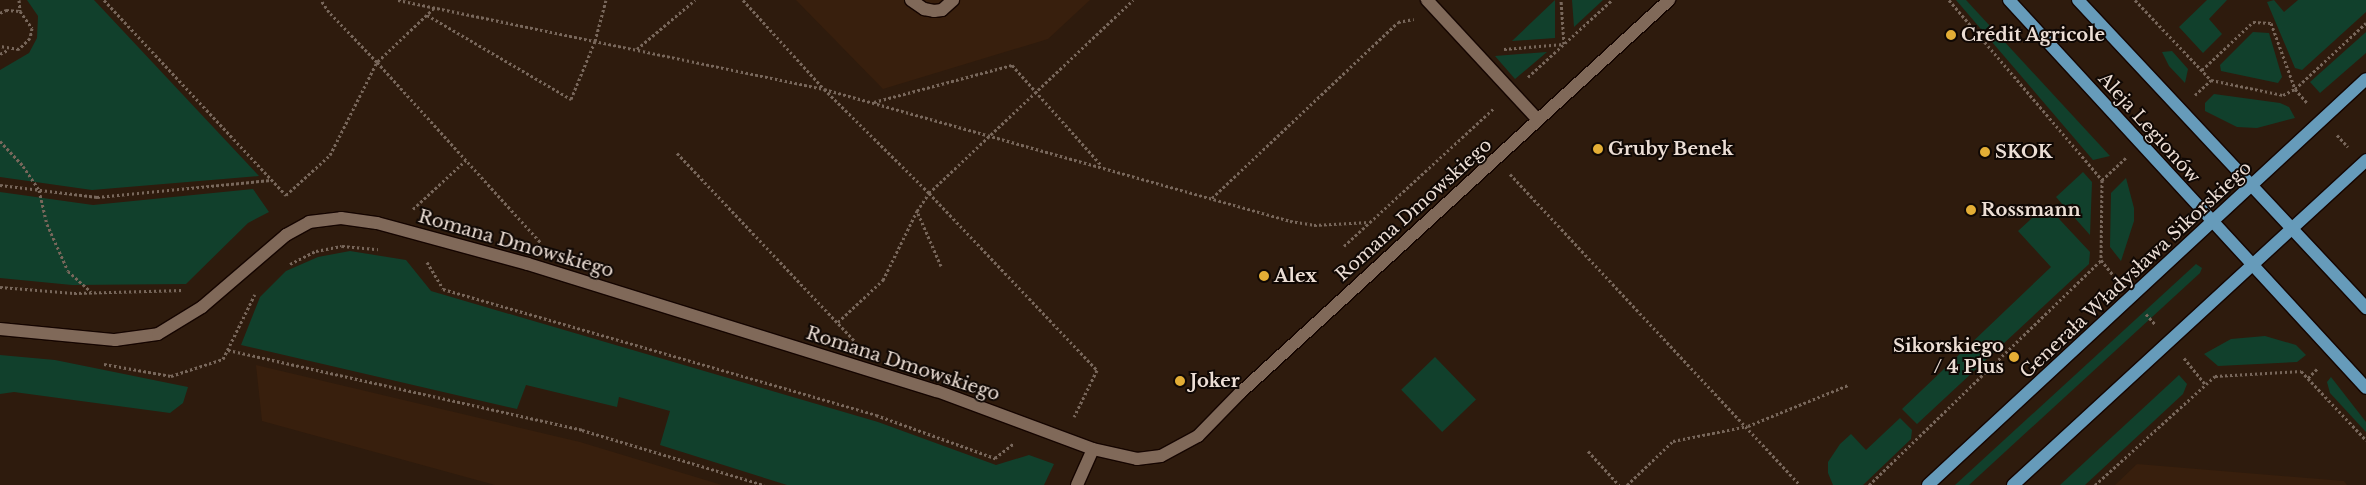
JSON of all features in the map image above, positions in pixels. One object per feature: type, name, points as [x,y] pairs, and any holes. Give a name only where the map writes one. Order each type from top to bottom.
[{"type":"main road","name":"Aleja Legionów","points":[[2009,0],[2212,223],[2366,388]]},
{"type":"main road","name":"Aleja Legionów","points":[[2078,0],[2366,308]]},
{"type":"main road","name":"Generała Władysława Sikorskiego","points":[[1928,485],[2132,298],[2366,79]]},
{"type":"main road","points":[[2013,485],[2366,160]]},
{"type":"street","points":[[911,0],[924,9],[934,11],[949,6],[953,0]]},
{"type":"street","points":[[1427,0],[1538,120]]},
{"type":"street","name":"Romana Dmowskiego","points":[[0,330],[116,340],[158,334],[202,307],[286,235],[309,222],[341,218],[377,223],[528,264],[928,388],[1093,449],[1137,459],[1150,458],[1180,447],[1198,436],[1240,393],[1669,0]]},
{"type":"street","points":[[1077,485],[1093,449]]},
{"type":"path","points":[[19,0],[20,11]]},
{"type":"path","points":[[104,0],[286,195],[330,155],[377,62],[434,8]]},
{"type":"path","points":[[322,0],[329,12],[377,62],[545,247]]},
{"type":"path","points":[[398,0],[824,89],[990,133],[1212,198],[1314,225],[1369,222]]},
{"type":"path","points":[[427,15],[571,100],[595,41],[606,0]]},
{"type":"path","points":[[637,50],[696,0]]},
{"type":"path","points":[[743,0],[824,89],[929,193],[1097,370],[1071,422]]},
{"type":"path","points":[[838,322],[883,280],[917,211],[929,193],[1035,90],[1133,0]]},
{"type":"path","points":[[1561,0],[1564,44]]},
{"type":"path","points":[[1344,246],[1612,0]]},
{"type":"path","points":[[1949,0],[2102,180],[2100,260],[2170,340],[2205,384]]},
{"type":"path","points":[[2135,0],[2211,80],[2283,95],[2295,89],[2366,23]]},
{"type":"path","points":[[0,13],[6,10],[20,11],[30,20],[30,38],[19,48],[0,54]]},
{"type":"path","points":[[1212,198],[1398,22],[1411,18],[1419,20]]},
{"type":"path","points":[[2202,70],[2253,22],[2271,24],[2295,89]]},
{"type":"path","points":[[1494,50],[1564,44]]},
{"type":"path","points":[[0,46],[8,50]]},
{"type":"path","points":[[873,102],[1012,64],[1103,166]]},
{"type":"path","points":[[1490,98],[1497,105]]},
{"type":"path","points":[[0,141],[23,166],[39,190],[46,224],[68,271],[92,293]]},
{"type":"path","points":[[677,153],[861,347]]},
{"type":"path","points":[[1496,159],[1748,426],[1800,485]]},
{"type":"path","points":[[407,215],[466,160]]},
{"type":"path","points":[[0,185],[97,197],[272,180]]},
{"type":"path","points":[[917,211],[941,266]]},
{"type":"path","points":[[288,266],[316,251],[342,246],[380,250]]},
{"type":"path","points":[[422,260],[429,263],[443,289],[876,415],[995,458],[1014,443],[1021,421]]},
{"type":"path","points":[[1869,485],[2100,260]]},
{"type":"path","points":[[99,363],[164,376],[178,376],[223,359],[250,301],[259,289]]},
{"type":"path","points":[[228,350],[582,430],[764,485]]},
{"type":"path","points":[[2096,485],[2215,376],[2301,371],[2366,440]]},
{"type":"path","points":[[1627,485],[1673,442],[1748,426],[1848,385]]},
{"type":"path","points":[[1588,452],[1619,485]]},
{"type":"shaded area","points":[[796,0],[1090,0],[1048,39],[883,89]]},
{"type":"shaded area","points":[[256,365],[580,442],[722,485],[495,485],[262,421]]},
{"type":"shaded area","points":[[2137,464],[2344,481],[2347,485],[2115,485]]},
{"type":"green space","points":[[27,0],[94,0],[259,176],[92,190],[0,177],[0,70],[29,53],[37,38],[38,16]]},
{"type":"green space","points":[[1555,0],[1555,38],[1512,41]]},
{"type":"green space","points":[[1572,0],[1603,0],[1574,27]]},
{"type":"green space","points":[[1956,0],[1966,0],[2110,156],[2093,160]]},
{"type":"green space","points":[[2207,0],[2227,0],[2209,19],[2222,34],[2203,53],[2179,27]]},
{"type":"green space","points":[[2274,0],[2284,12],[2298,0],[2366,0],[2366,12],[2302,70],[2295,68],[2267,2]]},
{"type":"green space","points":[[2253,32],[2269,33],[2282,77],[2278,83],[2221,71],[2220,65]]},
{"type":"green space","points":[[2366,32],[2366,53],[2320,93],[2310,82]]},
{"type":"green space","points":[[2172,51],[2188,69],[2185,83],[2169,66],[2162,52]]},
{"type":"green space","points":[[1547,52],[1515,79],[1495,56]]},
{"type":"green space","points":[[2214,94],[2280,103],[2289,107],[2295,118],[2257,128],[2237,127],[2205,111],[2205,103]]},
{"type":"green space","points":[[2083,172],[2092,182],[2090,235],[2056,197]]},
{"type":"green space","points":[[2126,178],[2134,208],[2134,221],[2121,261],[2110,247],[2111,193]]},
{"type":"green space","points":[[253,189],[269,212],[248,223],[186,284],[72,285],[0,278],[0,192],[93,205]]},
{"type":"green space","points":[[2046,205],[2090,252],[2089,264],[1917,424],[1902,409],[2051,267],[2018,231]]},
{"type":"green space","points":[[350,251],[406,260],[431,291],[878,422],[996,465],[1029,455],[1054,464],[1044,485],[787,485],[660,445],[670,411],[619,397],[617,407],[526,385],[517,409],[241,345],[260,297],[286,271],[318,257]]},
{"type":"green space","points":[[2196,264],[2202,268],[2200,273],[1969,485],[1955,485]]},
{"type":"green space","points":[[2265,336],[2296,345],[2306,355],[2297,362],[2218,366],[2204,354],[2231,339]]},
{"type":"green space","points":[[0,355],[55,360],[188,387],[183,403],[170,413],[14,392],[0,394]]},
{"type":"green space","points":[[1435,357],[1476,399],[1442,432],[1401,390]]},
{"type":"green space","points":[[2179,375],[2187,384],[2183,394],[2085,485],[2060,485]]},
{"type":"green space","points":[[2331,377],[2366,422],[2366,432],[2330,393],[2327,382]]},
{"type":"green space","points":[[1900,418],[1912,430],[1911,439],[1863,485],[1833,485],[1828,473],[1828,462],[1840,444],[1851,434],[1866,450]]},
{"type":"place","name":"Crédit Agricole","points":[[1951,35]]},
{"type":"place","name":"Gruby Benek","points":[[1598,149]]},
{"type":"place","name":"SKOK","points":[[1985,152]]},
{"type":"place","name":"Rossmann","points":[[1971,210]]},
{"type":"place","name":"Alex","points":[[1264,276]]},
{"type":"place","name":"Sikorskiego / 4 Plus","points":[[2014,357]]},
{"type":"place","name":"Joker","points":[[1180,381]]}]
